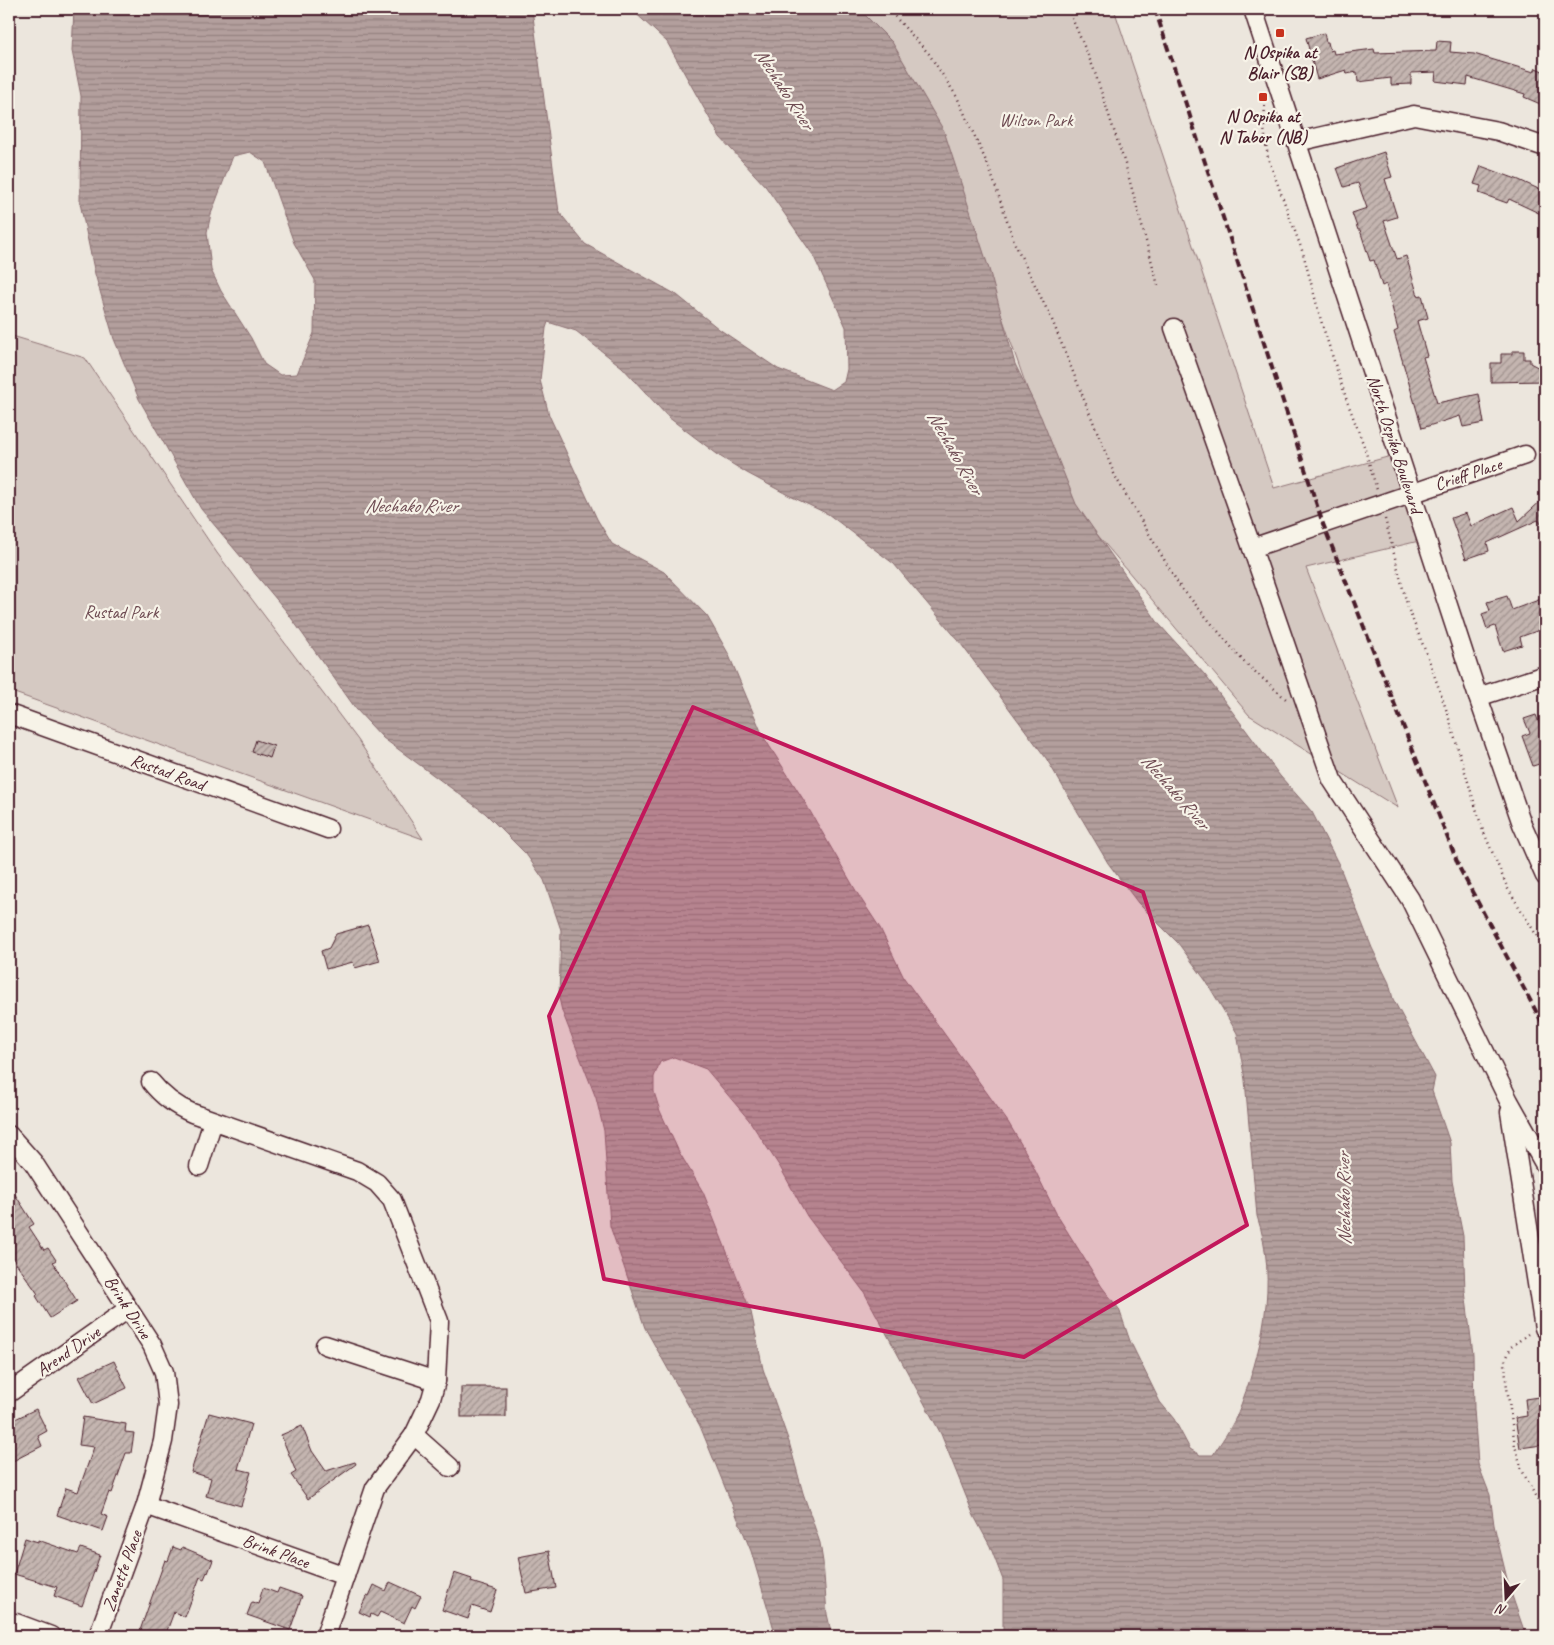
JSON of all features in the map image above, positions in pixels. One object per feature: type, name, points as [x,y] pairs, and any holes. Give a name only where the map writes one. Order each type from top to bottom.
[{"type":"street","name":"North Ospika Boulevard","points":[[1253,9],[1478,697],[1522,824],[1545,876]]},
{"type":"street","points":[[1296,142],[1414,115],[1498,131],[1545,147]]},
{"type":"street","points":[[1174,328],[1332,780],[1410,899],[1509,1102],[1545,1165]]},
{"type":"street","name":"Crieff Place","points":[[1252,548],[1525,455]]},
{"type":"street","points":[[1478,697],[1545,676]]},
{"type":"street","name":"Rustad Road","points":[[9,714],[328,829]]},
{"type":"street","points":[[151,1082],[162,1096],[177,1107],[357,1171],[377,1183],[392,1200],[439,1321],[436,1381],[431,1399],[414,1435],[376,1488],[325,1636]]},
{"type":"street","points":[[1509,1102],[1544,1328]]},
{"type":"street","points":[[199,1166],[213,1121]]},
{"type":"street","name":"Brink Drive","points":[[9,1135],[33,1162],[152,1345],[164,1372],[168,1405],[163,1441],[146,1505]]},
{"type":"street","name":"Arend Drive","points":[[9,1393],[128,1310]]},
{"type":"street","points":[[326,1345],[436,1381]]},
{"type":"street","points":[[414,1435],[450,1466]]},
{"type":"street","name":"Brink Place","points":[[146,1505],[346,1576]]},
{"type":"street","name":"Zanette Place","points":[[98,1636],[146,1505]]},
{"type":"street","points":[[16,1623],[51,1636]]},
{"type":"path","points":[[888,9],[929,54],[957,97],[990,170],[1015,244],[1052,320],[1115,476],[1179,585],[1244,662],[1289,702]]},
{"type":"path","points":[[1068,9],[1092,67],[1126,168],[1159,289]]},
{"type":"path","points":[[1276,80],[1264,101],[1264,129],[1268,158],[1303,253],[1322,324],[1364,446],[1381,503],[1408,608],[1435,677],[1482,828],[1508,889],[1545,949]]},
{"type":"path","points":[[1544,1328],[1524,1336],[1511,1347],[1505,1362],[1515,1446],[1522,1470],[1545,1515]]},
{"type":"highlighted area","points":[[693,707],[1143,892],[1247,1225],[1024,1357],[604,1279],[549,1016]]},
{"type":"green space","name":"Wilson Park","points":[[836,9],[1114,9],[1274,488],[1391,456],[1419,541],[1306,568],[1398,808],[1249,715],[1069,501],[1061,485],[982,260]]},
{"type":"green space","name":"Rustad Park","points":[[9,335],[85,358],[217,553],[358,740],[423,839],[9,691]]},
{"type":"water","name":"Nechako River","points":[[74,9],[532,9],[559,212],[585,244],[677,295],[719,329],[778,369],[832,390],[844,382],[847,369],[846,327],[813,255],[766,187],[720,137],[667,42],[631,9],[859,9],[892,42],[944,131],[989,269],[1015,364],[1041,417],[1076,504],[1159,624],[1205,675],[1280,776],[1312,812],[1339,865],[1372,948],[1389,983],[1393,999],[1435,1077],[1432,1091],[1450,1143],[1452,1181],[1463,1236],[1465,1291],[1473,1354],[1478,1464],[1490,1495],[1494,1525],[1509,1587],[1526,1636],[1003,1636],[1003,1580],[990,1546],[974,1516],[941,1434],[864,1292],[807,1216],[780,1167],[749,1120],[706,1069],[674,1057],[660,1062],[654,1077],[654,1092],[660,1111],[679,1152],[703,1192],[751,1312],[763,1369],[789,1442],[803,1493],[820,1543],[827,1614],[832,1636],[776,1636],[751,1551],[700,1426],[645,1328],[610,1226],[604,1131],[596,1098],[562,1011],[559,998],[561,930],[544,880],[526,854],[485,813],[383,738],[356,709],[287,612],[201,509],[139,399],[114,339],[95,274],[80,203],[81,96],[72,51]],"holes":[[[250,152],[265,162],[294,243],[315,280],[314,333],[297,374],[280,375],[264,364],[251,338],[221,291],[211,270],[207,232],[211,214],[233,156]],[[548,322],[576,331],[622,367],[668,417],[721,457],[788,495],[828,514],[894,564],[958,640],[1046,758],[1108,863],[1138,903],[1178,943],[1206,981],[1237,1033],[1245,1080],[1257,1216],[1267,1266],[1267,1291],[1265,1317],[1254,1367],[1235,1420],[1213,1455],[1200,1455],[1190,1449],[1174,1419],[1160,1402],[1130,1341],[1119,1309],[1102,1287],[1057,1215],[1028,1156],[1008,1122],[904,978],[880,928],[763,736],[728,653],[707,616],[664,572],[612,544],[597,519],[549,415],[540,380]]]},
{"type":"building","points":[[1324,33],[1330,51],[1333,50],[1334,54],[1374,49],[1375,53],[1436,51],[1437,41],[1451,42],[1450,52],[1474,54],[1534,72],[1536,68],[1545,72],[1545,106],[1524,97],[1525,94],[1468,77],[1467,85],[1435,81],[1436,72],[1411,73],[1411,84],[1391,85],[1391,78],[1358,82],[1357,72],[1347,74],[1346,70],[1317,79],[1306,38]]},
{"type":"building","points":[[1384,152],[1392,177],[1385,179],[1397,217],[1384,221],[1397,259],[1406,256],[1418,296],[1422,295],[1428,318],[1417,321],[1427,356],[1423,357],[1437,403],[1479,394],[1484,423],[1463,427],[1460,416],[1422,428],[1394,332],[1398,330],[1386,284],[1382,286],[1374,260],[1370,261],[1360,230],[1358,230],[1352,213],[1367,208],[1358,183],[1344,187],[1337,168]]},
{"type":"building","points":[[1481,166],[1545,192],[1545,216],[1509,199],[1507,203],[1479,193],[1481,186],[1474,184]]},
{"type":"building","points":[[1512,351],[1524,351],[1524,359],[1530,359],[1530,363],[1545,371],[1545,381],[1491,382],[1491,363],[1501,363],[1501,354],[1512,354]]},
{"type":"building","points":[[1545,497],[1545,529],[1538,520],[1487,543],[1489,551],[1466,559],[1451,518],[1466,513],[1471,526],[1513,507],[1519,521]]},
{"type":"building","points":[[1507,596],[1512,610],[1541,599],[1545,611],[1545,628],[1520,637],[1522,645],[1503,651],[1495,626],[1487,629],[1482,614],[1490,611],[1487,602]]},
{"type":"building","points":[[1536,715],[1545,739],[1545,762],[1533,766],[1522,736],[1530,733],[1524,719]]},
{"type":"building","points":[[256,740],[274,746],[270,758],[252,752]]},
{"type":"building","points":[[368,925],[380,961],[355,968],[353,962],[326,969],[321,951],[329,948],[336,934]]},
{"type":"building","points":[[9,1185],[34,1224],[29,1227],[44,1250],[48,1248],[56,1260],[53,1262],[55,1266],[77,1301],[50,1318],[36,1296],[38,1294],[9,1253]]},
{"type":"building","points":[[114,1361],[127,1388],[93,1404],[79,1377]]},
{"type":"building","points":[[461,1387],[506,1387],[506,1417],[461,1417]]},
{"type":"building","points":[[1545,1396],[1545,1431],[1540,1432],[1542,1445],[1520,1448],[1515,1418],[1527,1416],[1525,1399]]},
{"type":"building","points":[[36,1409],[47,1431],[38,1436],[42,1446],[9,1463],[9,1422]]},
{"type":"building","points":[[209,1413],[251,1424],[238,1469],[251,1472],[241,1506],[206,1496],[211,1478],[191,1472]]},
{"type":"building","points":[[83,1417],[126,1424],[125,1432],[134,1433],[131,1453],[126,1453],[112,1493],[109,1492],[101,1514],[108,1517],[103,1531],[57,1515],[66,1488],[78,1492],[94,1447],[79,1445]]},
{"type":"building","points":[[302,1426],[312,1451],[326,1471],[355,1462],[356,1464],[308,1499],[291,1475],[296,1472],[281,1435]]},
{"type":"building","points":[[25,1538],[38,1542],[38,1540],[78,1554],[81,1548],[100,1555],[82,1606],[54,1596],[57,1587],[14,1574]]},
{"type":"building","points":[[173,1547],[181,1550],[182,1547],[213,1560],[208,1573],[204,1579],[200,1577],[185,1617],[174,1612],[165,1636],[138,1636],[165,1560],[168,1561]]},
{"type":"building","points":[[549,1551],[556,1588],[526,1593],[518,1557]]},
{"type":"building","points":[[454,1573],[472,1579],[471,1582],[497,1590],[490,1612],[472,1606],[468,1619],[442,1610]]},
{"type":"building","points":[[390,1582],[421,1596],[415,1608],[412,1606],[404,1623],[380,1612],[377,1617],[371,1614],[370,1617],[359,1612],[374,1585],[386,1591]]},
{"type":"building","points":[[263,1588],[277,1593],[279,1588],[302,1596],[290,1630],[247,1615],[252,1602],[258,1604]]},
{"type":"railway","points":[[1155,9],[1323,524],[1460,869],[1545,1028]]},
{"type":"place","name":"N Ospika at Blair (SB)","points":[[1280,33]]},
{"type":"place","name":"N Ospika at N Tabor (NB)","points":[[1263,97]]}]
